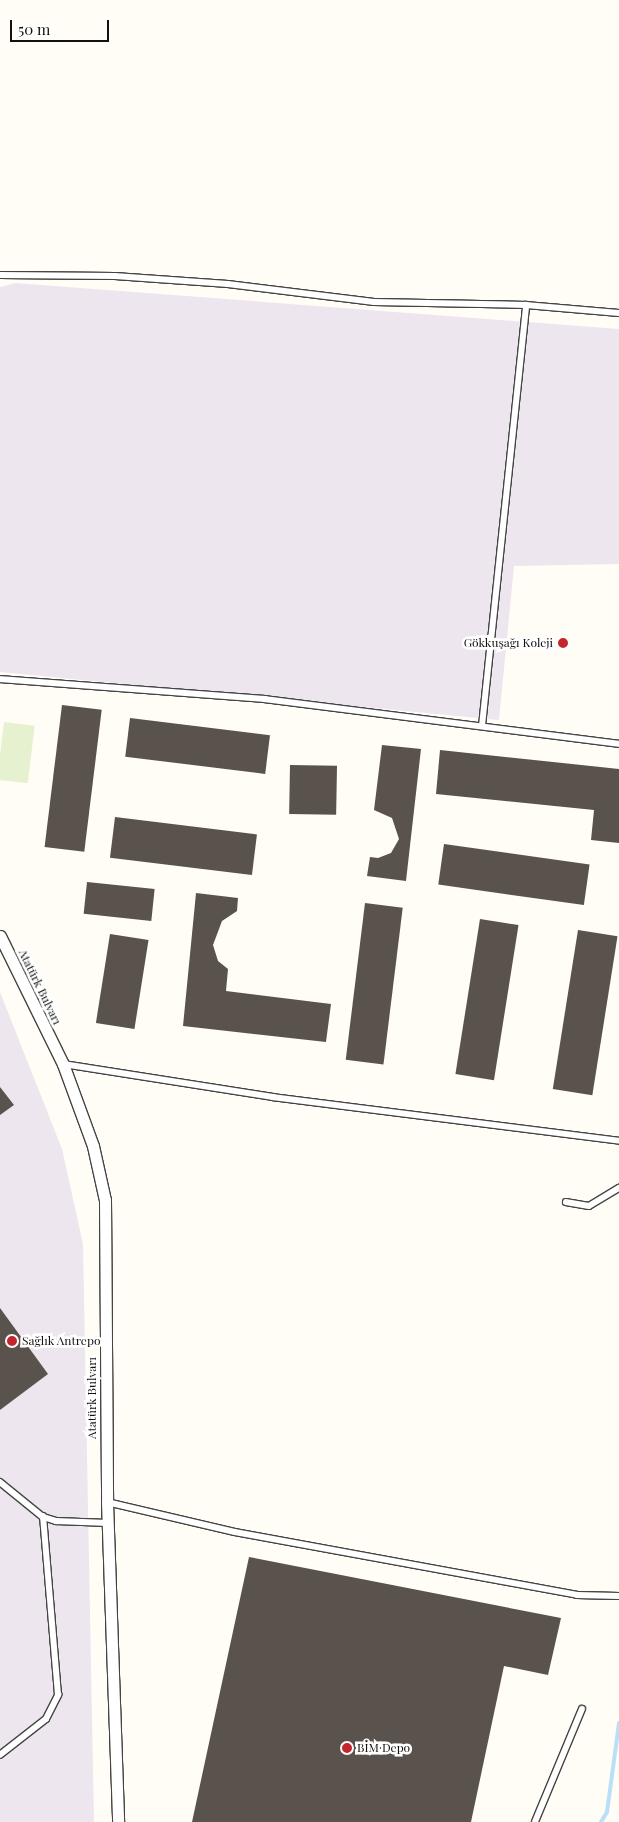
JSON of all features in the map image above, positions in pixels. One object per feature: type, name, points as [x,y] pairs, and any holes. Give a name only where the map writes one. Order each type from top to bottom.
[{"type":"street","name":"Atatürk Bulvarı","points":[[0,936],[63,1064],[93,1146],[105,1200],[107,1502],[117,1822]]},
{"type":"lane","points":[[0,275],[116,276],[228,284],[374,302],[526,305],[619,313]]},
{"type":"lane","points":[[482,726],[526,305]]},
{"type":"lane","points":[[0,679],[266,699],[619,744]]},
{"type":"lane","points":[[63,1064],[273,1097],[619,1141]]},
{"type":"lane","points":[[566,1202],[589,1206],[619,1188]]},
{"type":"lane","points":[[0,1482],[43,1517],[56,1521],[108,1524]]},
{"type":"lane","points":[[107,1502],[235,1532],[567,1593],[619,1596]]},
{"type":"lane","points":[[0,1755],[46,1719],[58,1695],[43,1517]]},
{"type":"lane","points":[[535,1822],[582,1709]]},
{"type":"shaded area","points":[[15,283],[619,329],[619,564],[514,566],[499,720],[0,672],[0,287]]},
{"type":"shaded area","points":[[0,992],[62,1149],[83,1244],[94,1822],[0,1822]]},
{"type":"green space","points":[[4,722],[35,726],[28,783],[0,780],[0,755]]},
{"type":"building","points":[[62,705],[102,710],[84,852],[45,847]]},
{"type":"building","points":[[130,718],[270,735],[265,774],[125,757]]},
{"type":"building","points":[[382,745],[421,749],[406,881],[367,876],[370,857],[378,858],[391,853],[399,839],[392,818],[374,810]]},
{"type":"building","points":[[440,750],[619,769],[619,843],[591,840],[594,810],[436,794]]},
{"type":"building","points":[[290,765],[337,766],[336,815],[289,814]]},
{"type":"building","points":[[115,817],[257,834],[252,875],[110,858]]},
{"type":"building","points":[[444,844],[590,864],[584,905],[438,885]]},
{"type":"building","points":[[87,882],[155,889],[151,921],[84,914]]},
{"type":"building","points":[[196,893],[238,898],[237,911],[222,921],[213,945],[218,961],[228,969],[226,991],[331,1004],[326,1042],[183,1026]]},
{"type":"building","points":[[365,903],[403,908],[383,1064],[346,1060]]},
{"type":"building","points":[[480,919],[519,925],[494,1080],[455,1074]]},
{"type":"building","points":[[578,930],[618,936],[592,1095],[553,1089]]},
{"type":"building","points":[[110,934],[149,940],[134,1029],[96,1023]]},
{"type":"building","points":[[0,1087],[14,1105],[0,1115]]},
{"type":"building","name":"Sağlık Antrepo","points":[[0,1308],[48,1374],[0,1410]]},
{"type":"building","name":"BİM Depo","points":[[249,1557],[561,1618],[548,1675],[504,1666],[471,1822],[192,1822]]},
{"type":"waterway","points":[[601,1822],[607,1812],[619,1723]]},
{"type":"place","name":"Gökkuşağı Koleji","points":[[563,643]]},
{"type":"place","name":"Sağlık Antrepo","points":[[12,1341]]},
{"type":"place","name":"BİM Depo","points":[[347,1748]]}]
